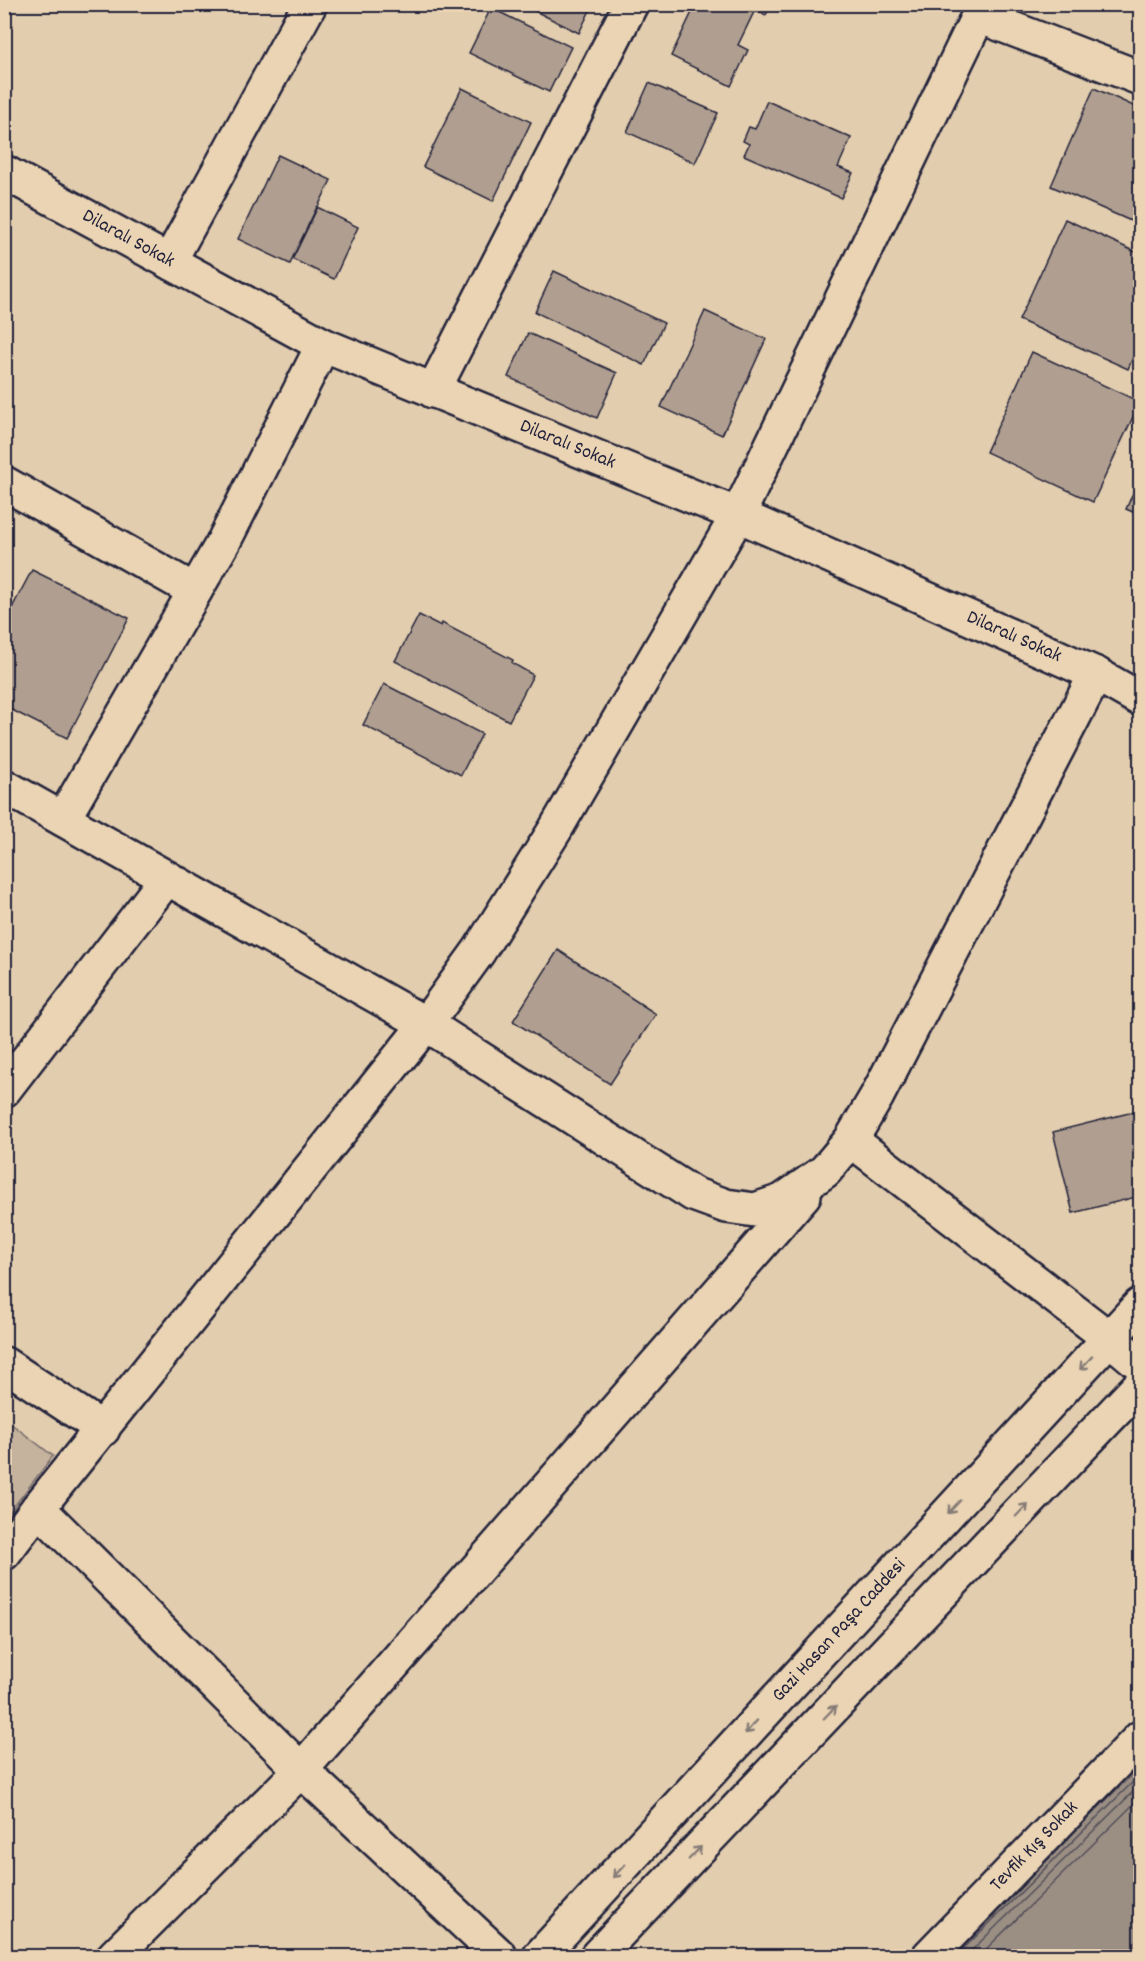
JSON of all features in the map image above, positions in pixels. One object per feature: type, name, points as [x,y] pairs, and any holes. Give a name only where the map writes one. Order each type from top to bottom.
[{"type":"street","points":[[169,262],[310,4]]},
{"type":"street","points":[[433,390],[631,4]]},
{"type":"street","points":[[4,1553],[426,1024],[478,951],[555,830],[738,516],[982,10],[1140,78]]},
{"type":"street","name":"Dilaralı Sokak","points":[[4,172],[323,345],[738,516],[1096,674],[1140,699]]},
{"type":"street","points":[[63,819],[224,541],[323,345]]},
{"type":"street","points":[[4,483],[195,591]]},
{"type":"street","points":[[114,1956],[301,1770],[850,1140],[877,1096],[1096,674]]},
{"type":"street","points":[[4,786],[426,1024],[693,1194],[726,1206],[755,1209],[783,1201],[825,1171]]},
{"type":"street","points":[[4,1090],[167,878]]},
{"type":"street","points":[[850,1140],[1140,1364]]},
{"type":"street","name":"Gazi Hasan Paşa Caddesi","points":[[540,1956],[1140,1305]]},
{"type":"street","points":[[4,1364],[103,1429]]},
{"type":"street","points":[[597,1956],[1140,1385]]},
{"type":"street","points":[[38,1508],[301,1770],[500,1956]]},
{"type":"street","name":"Tevfik Kış Sokak","points":[[929,1956],[1140,1738]]},
{"type":"shaded area","points":[[5,1419],[53,1456],[4,1518]]},
{"type":"water","points":[[1140,1767],[1140,1956],[947,1956]]},
{"type":"building","points":[[521,4],[593,4],[579,33]]},
{"type":"building","points":[[696,4],[771,4],[766,15],[755,10],[738,45],[748,50],[731,86],[671,56]]},
{"type":"building","points":[[491,8],[571,47],[549,92],[469,53]]},
{"type":"building","points":[[649,83],[718,113],[695,163],[627,132]]},
{"type":"building","points":[[462,88],[531,122],[493,201],[423,167]]},
{"type":"building","points":[[1094,88],[1140,109],[1140,225],[1051,186]]},
{"type":"building","points":[[767,101],[851,138],[838,167],[853,173],[841,198],[744,155],[749,144],[743,141],[749,127],[755,129]]},
{"type":"building","points":[[278,155],[331,180],[290,264],[238,239]]},
{"type":"building","points":[[317,207],[358,227],[334,279],[292,259]]},
{"type":"building","points":[[1065,219],[1140,254],[1140,341],[1128,369],[1019,320]]},
{"type":"building","points":[[554,271],[664,323],[644,365],[535,312]]},
{"type":"building","points":[[705,311],[766,339],[722,435],[661,407]]},
{"type":"building","points":[[528,333],[617,373],[597,418],[508,377]]},
{"type":"building","points":[[1032,352],[1140,402],[1093,502],[986,452]]},
{"type":"building","points":[[1140,477],[1140,515],[1126,509]]},
{"type":"building","points":[[32,570],[129,618],[67,738],[4,706],[4,623]]},
{"type":"building","points":[[419,615],[441,626],[442,623],[513,660],[512,663],[533,675],[509,721],[395,661]]},
{"type":"building","points":[[384,684],[482,734],[461,775],[363,725]]},
{"type":"building","points":[[558,950],[656,1014],[610,1084],[513,1021]]},
{"type":"building","points":[[1137,1111],[1140,1126],[1140,1196],[1073,1213],[1053,1132]]}]
